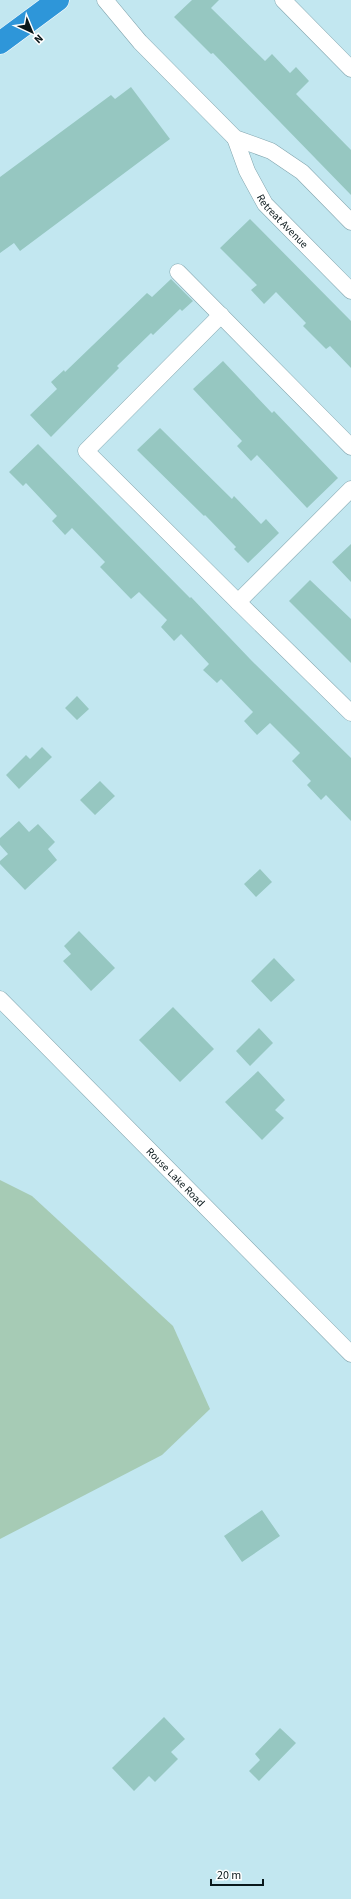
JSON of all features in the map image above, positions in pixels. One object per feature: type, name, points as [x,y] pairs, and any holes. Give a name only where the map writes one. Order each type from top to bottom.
[{"type":"highway","points":[[0,43],[58,0]]},
{"type":"street","name":"Retreat Avenue","points":[[104,0],[140,42],[235,138],[247,171],[265,204],[351,291]]},
{"type":"street","points":[[283,0],[351,69]]},
{"type":"street","name":"Retreat Avenue","points":[[235,138],[270,151],[302,172],[351,222]]},
{"type":"street","points":[[178,272],[351,447]]},
{"type":"street","points":[[221,315],[86,450],[351,713]]},
{"type":"street","points":[[238,602],[351,489]]},
{"type":"street","name":"Rouse Lake Road","points":[[0,999],[351,1354]]},
{"type":"green space","points":[[0,1180],[32,1196],[173,1326],[210,1409],[162,1455],[0,1539]]},
{"type":"building","points":[[192,0],[219,0],[211,8],[265,61],[272,54],[290,73],[296,67],[309,81],[296,94],[351,150],[351,195],[213,53],[211,54],[174,17]]},
{"type":"building","points":[[131,87],[170,139],[20,251],[14,243],[0,253],[0,177],[111,95],[115,99]]},
{"type":"building","points":[[250,219],[351,321],[351,368],[330,346],[326,349],[303,326],[306,323],[276,292],[264,304],[251,290],[257,285],[220,248]]},
{"type":"building","points":[[171,279],[193,301],[182,311],[180,309],[153,335],[151,333],[117,366],[119,368],[51,437],[30,415],[57,389],[51,382],[64,370],[65,372],[147,293],[152,297]]},
{"type":"building","points":[[223,361],[272,413],[274,411],[338,478],[307,508],[257,455],[251,461],[237,446],[242,441],[193,389]]},
{"type":"building","points":[[160,428],[232,499],[234,496],[261,524],[266,519],[279,533],[248,563],[234,549],[236,547],[205,515],[204,516],[137,450]]},
{"type":"building","points":[[38,444],[190,598],[191,597],[250,659],[351,758],[351,821],[326,795],[321,800],[307,785],[311,781],[292,761],[300,753],[270,723],[257,735],[244,721],[253,712],[221,679],[217,683],[203,670],[209,664],[181,634],[174,641],[161,627],[167,620],[139,592],[131,599],[100,567],[105,562],[72,528],[65,535],[52,521],[57,516],[26,483],[23,486],[9,472]]},
{"type":"building","points":[[351,544],[351,582],[332,562]]},
{"type":"building","points":[[310,580],[351,619],[351,663],[289,601]]},
{"type":"building","points":[[77,696],[89,709],[77,720],[65,708]]},
{"type":"building","points":[[42,747],[52,757],[19,789],[6,775],[26,755],[30,759]]},
{"type":"building","points":[[100,781],[115,796],[95,815],[80,800]]},
{"type":"building","points":[[19,821],[29,832],[38,824],[55,842],[48,849],[57,860],[25,890],[0,864],[0,861],[8,854],[0,845],[0,838]]},
{"type":"building","points":[[260,869],[272,882],[256,897],[244,884]]},
{"type":"building","points":[[79,931],[115,968],[91,991],[63,961],[71,954],[64,946]]},
{"type":"building","points":[[274,958],[295,980],[271,1002],[251,981]]},
{"type":"building","points":[[173,1007],[214,1049],[180,1082],[139,1040]]},
{"type":"building","points":[[259,1028],[273,1043],[250,1066],[236,1051]]},
{"type":"building","points":[[258,1071],[285,1100],[275,1110],[284,1118],[262,1140],[225,1102]]},
{"type":"building","points":[[262,1510],[280,1536],[242,1562],[224,1536]]},
{"type":"building","points":[[164,1717],[185,1739],[171,1752],[178,1759],[155,1782],[149,1776],[134,1791],[112,1768]]},
{"type":"building","points":[[280,1728],[296,1743],[259,1781],[249,1771],[260,1760],[255,1754]]}]
